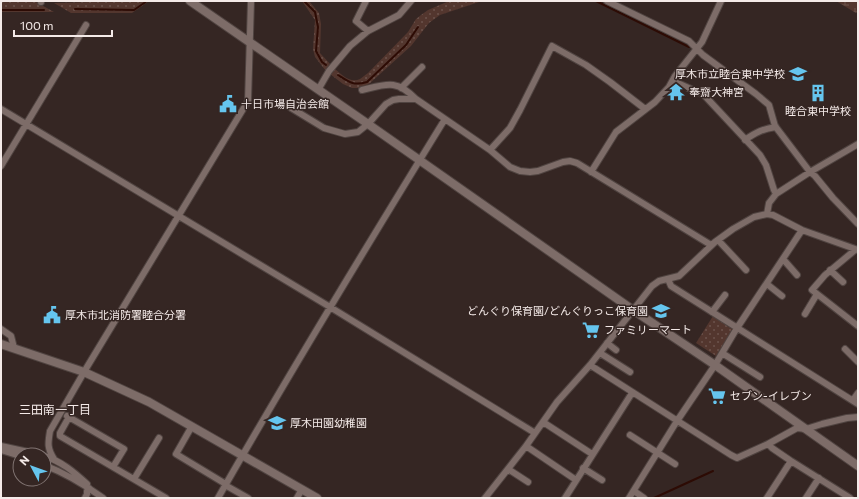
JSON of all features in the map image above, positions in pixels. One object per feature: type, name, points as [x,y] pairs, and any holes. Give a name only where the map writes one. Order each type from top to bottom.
[{"type":"street","points":[[190,1],[858,466]]},
{"type":"street","points":[[91,489],[80,477],[62,463],[54,459],[48,448],[50,430],[248,101],[249,42],[252,1]]},
{"type":"street","points":[[366,1],[356,21],[368,31]]},
{"type":"street","points":[[318,90],[329,71],[350,46],[368,31],[399,15],[411,1]]},
{"type":"street","points":[[607,1],[689,41],[697,49],[769,105],[776,126],[810,172],[858,224]]},
{"type":"street","points":[[591,172],[616,132],[655,102],[669,87],[675,76],[702,42],[721,1]]},
{"type":"street","points":[[1,166],[86,25]]},
{"type":"street","points":[[490,150],[510,128],[552,46],[610,82],[645,109]]},
{"type":"street","points":[[401,88],[422,66]]},
{"type":"street","points":[[673,81],[704,95],[760,155],[766,165],[776,194]]},
{"type":"street","points":[[362,90],[387,84],[396,85],[490,150],[510,167],[520,171],[538,171],[570,161],[577,163],[711,245]]},
{"type":"street","points":[[283,103],[324,128],[344,134],[358,132],[368,124],[386,104],[393,100],[416,99]]},
{"type":"street","points":[[1,109],[178,217],[330,307],[535,433]]},
{"type":"street","points":[[218,498],[330,307],[445,119]]},
{"type":"street","points":[[746,140],[753,134],[776,126]]},
{"type":"street","points":[[767,214],[769,203],[776,194],[858,144]]},
{"type":"street","points":[[495,498],[487,496],[526,446],[557,402],[600,353],[652,286],[659,281],[680,276],[711,245],[733,229],[754,217],[767,214],[773,215],[802,230],[856,250]]},
{"type":"street","points":[[629,498],[737,328],[802,230]]},
{"type":"street","points":[[718,240],[746,270]]},
{"type":"street","points":[[856,250],[830,270],[812,290],[858,326]]},
{"type":"street","points":[[783,259],[797,275]]},
{"type":"street","points":[[830,270],[843,282]]},
{"type":"street","points":[[668,279],[671,286],[855,402],[858,392]]},
{"type":"street","points":[[767,284],[782,296]]},
{"type":"street","points":[[712,312],[725,294]]},
{"type":"street","points":[[805,314],[817,294]]},
{"type":"street","points":[[1,329],[11,336],[14,348]]},
{"type":"street","points":[[1,344],[84,372],[149,402],[317,498]]},
{"type":"street","points":[[607,344],[616,350]]},
{"type":"street","points":[[845,349],[858,362]]},
{"type":"street","points":[[600,353],[630,372]]},
{"type":"street","points":[[722,353],[760,378]]},
{"type":"street","points":[[590,365],[737,458],[768,444],[797,428],[806,429],[847,418],[858,417]]},
{"type":"street","points":[[565,498],[632,392]]},
{"type":"street","points":[[60,412],[124,448],[113,467]]},
{"type":"street","points":[[69,417],[60,433],[60,436],[166,498]]},
{"type":"street","points":[[543,422],[592,454]]},
{"type":"street","points":[[192,426],[176,454],[248,498]]},
{"type":"street","points":[[630,435],[675,464]]},
{"type":"street","points":[[134,479],[159,438]]},
{"type":"street","points":[[768,444],[791,461],[849,498]]},
{"type":"street","points":[[1,446],[12,448]]},
{"type":"street","points":[[526,446],[576,480]]},
{"type":"street","points":[[1,450],[12,453]]},
{"type":"street","points":[[767,498],[791,461]]},
{"type":"street","points":[[52,468],[91,489],[103,498]]},
{"type":"street","points":[[584,468],[602,480]]},
{"type":"street","points":[[508,469],[528,482]]},
{"type":"street","points":[[806,498],[819,478]]},
{"type":"street","points":[[85,498],[87,494],[86,491],[91,489]]},
{"type":"street","points":[[297,498],[302,489]]},
{"type":"street","points":[[634,491],[644,498]]},
{"type":"green space","points":[[1,1],[36,2],[54,12],[1,12]]},
{"type":"green space","points":[[149,1],[132,13],[71,13],[54,3]]},
{"type":"green space","points":[[302,1],[309,1],[319,13],[321,24],[320,53],[331,65],[326,71],[315,57],[313,49],[315,20]]},
{"type":"green space","points":[[449,1],[482,1],[440,15],[429,23],[411,46],[369,84],[360,88],[352,88],[343,84],[330,74],[334,68],[349,79],[360,79],[368,73],[408,32],[416,19],[428,10]]},
{"type":"green space","points":[[836,1],[858,1],[858,11],[856,13]]},
{"type":"green space","points":[[713,316],[733,330],[716,356],[696,343]]},
{"type":"waterway","points":[[75,9],[134,10],[147,1]]},
{"type":"waterway","points":[[304,1],[315,12],[318,27],[316,51],[322,62],[326,65]]},
{"type":"waterway","points":[[596,1],[689,47]]},
{"type":"waterway","points":[[1,10],[44,10]]},
{"type":"waterway","points":[[338,75],[351,83],[358,84],[367,82],[406,45],[418,27]]},
{"type":"waterway","points":[[654,498],[713,471]]},
{"type":"place","name":"厚木市立睦合東中学校","points":[[798,74]]},
{"type":"place","name":"奉齋大神宮","points":[[676,92]]},
{"type":"place","name":"睦合東中学校","points":[[818,93]]},
{"type":"place","name":"十日市場自治会館","points":[[228,104]]},
{"type":"place","name":"どんぐり保育園/どんぐりっこ保育園","points":[[661,311]]},
{"type":"place","name":"厚木市北消防署睦合分署","points":[[52,315]]},
{"type":"place","name":"ファミリーマート","points":[[591,330]]},
{"type":"place","name":"セブン-イレブン","points":[[717,396]]},
{"type":"place","name":"厚木田園幼稚園","points":[[277,423]]},
{"type":"district","name":"三田南一丁目","points":[[55,410]]}]
